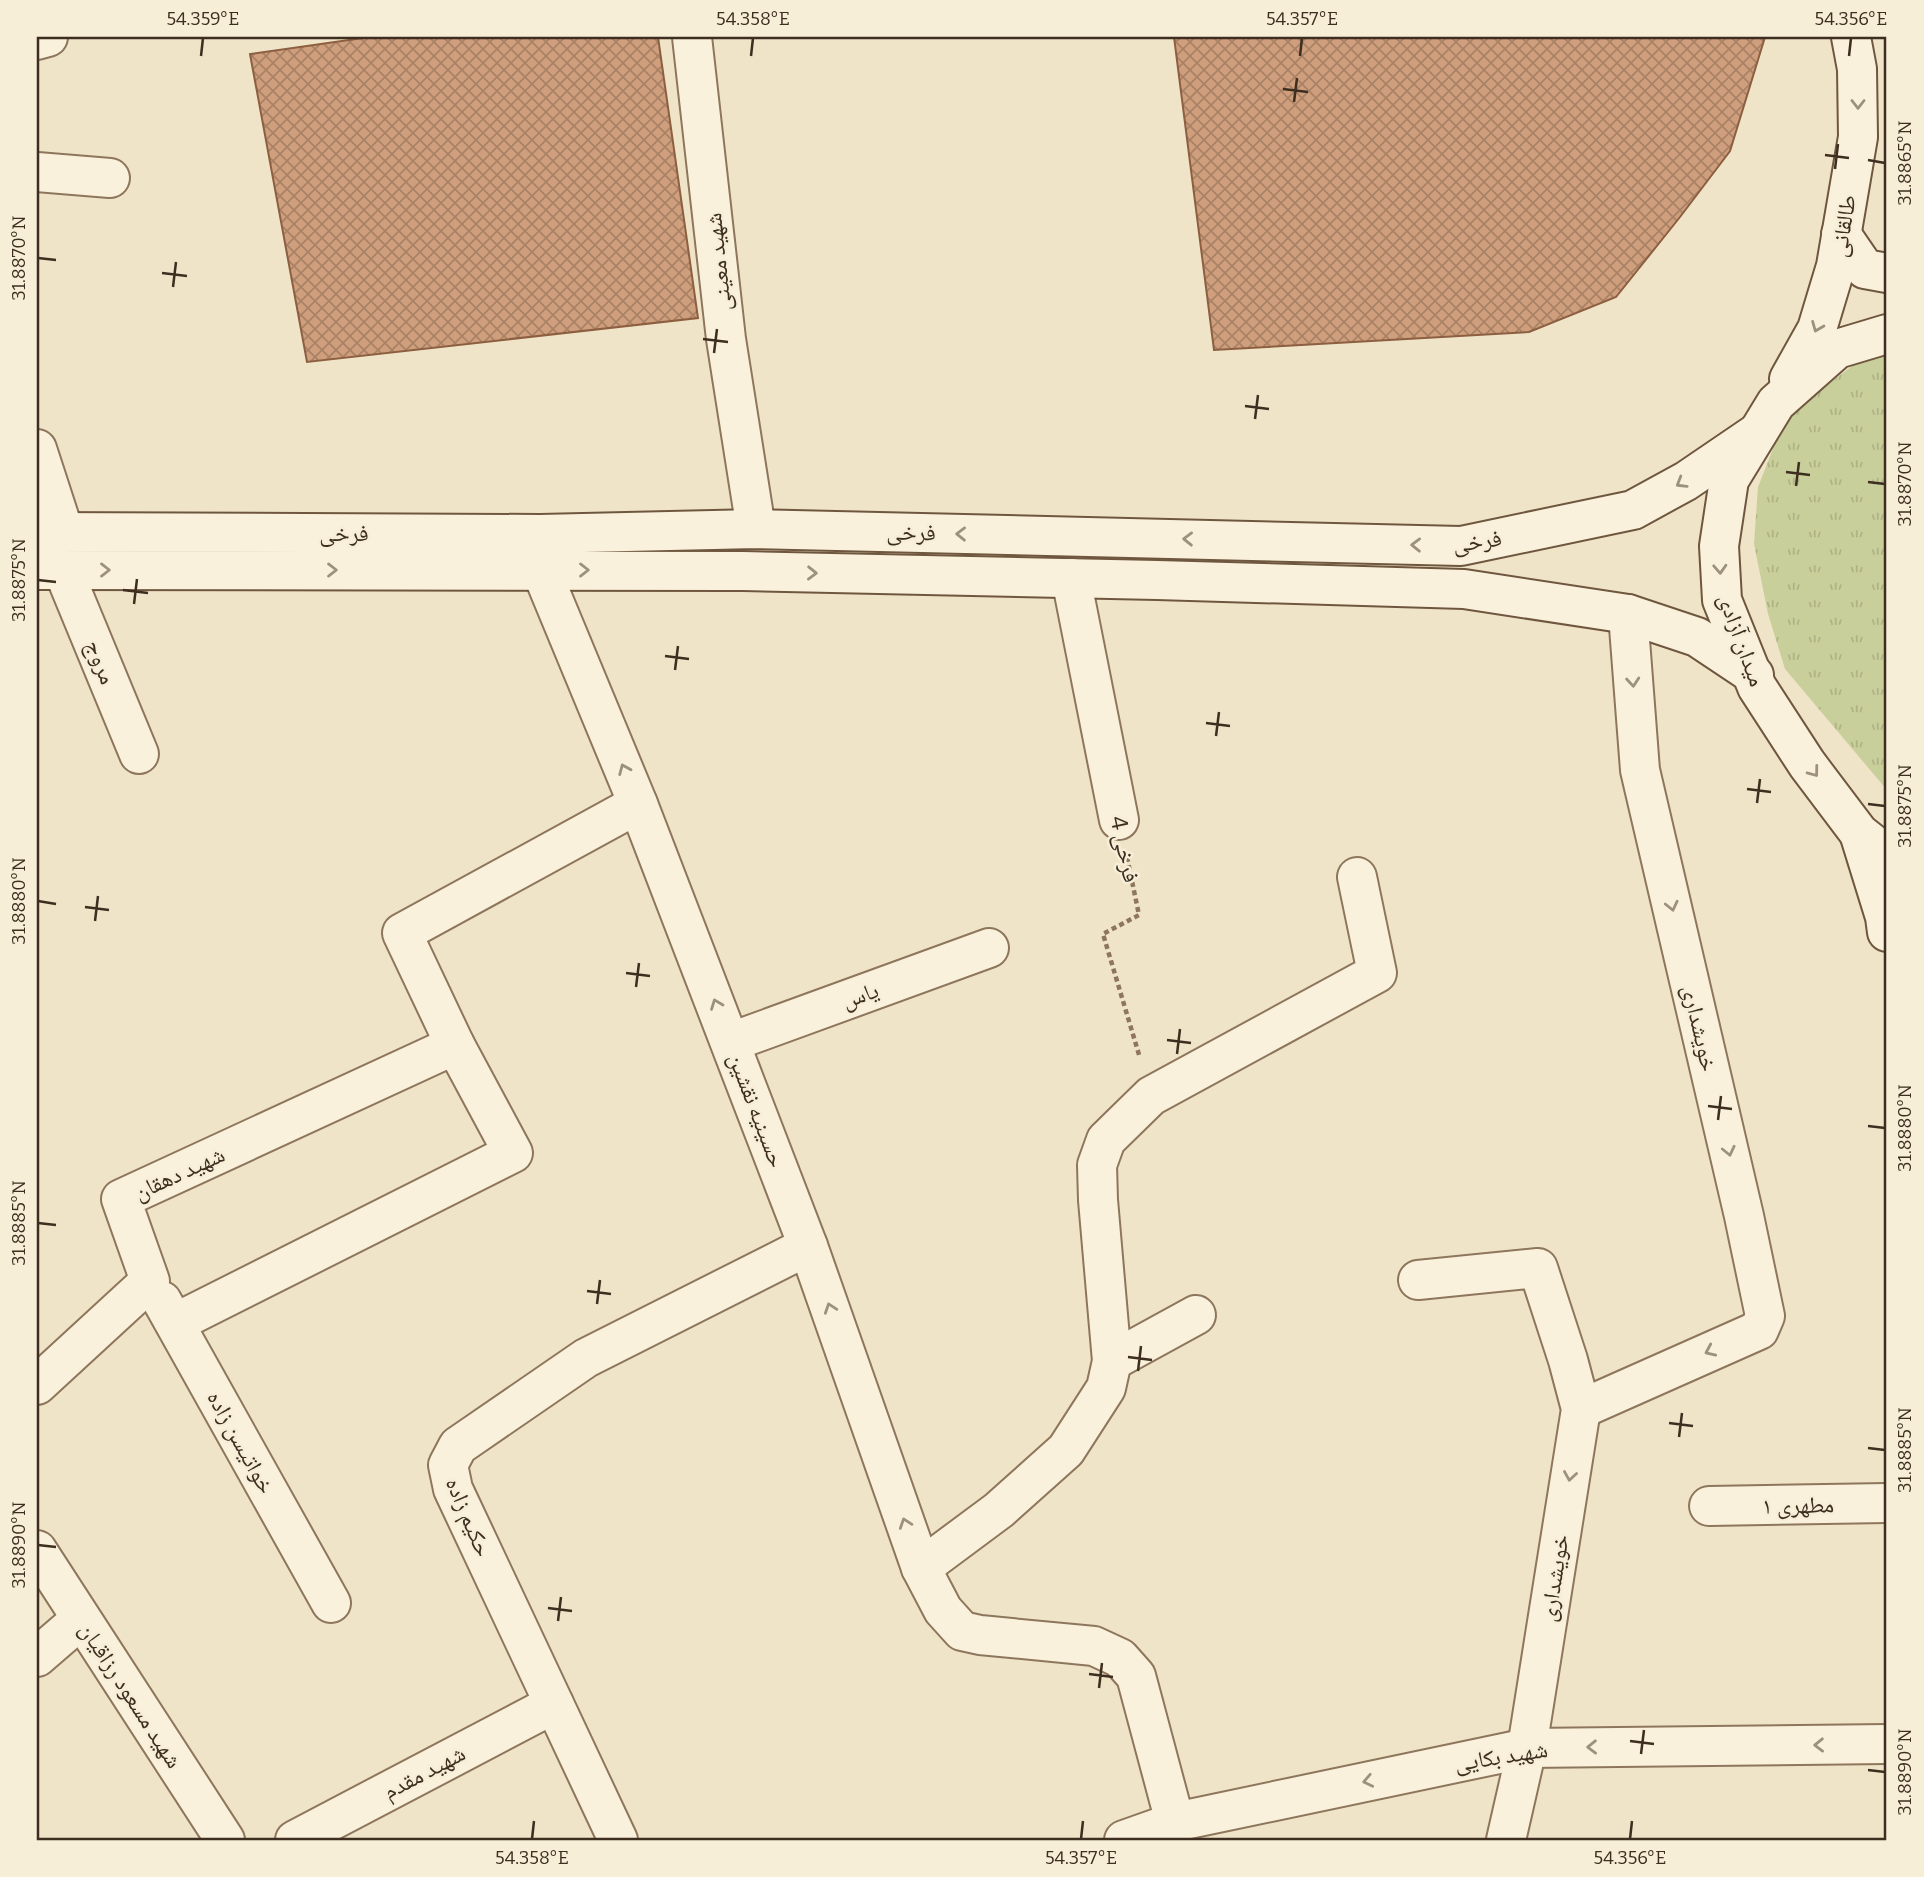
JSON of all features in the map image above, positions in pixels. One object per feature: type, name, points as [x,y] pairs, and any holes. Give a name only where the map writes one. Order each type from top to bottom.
[{"type":"street","points":[[37,40],[48,37]]},
{"type":"street","name":"شهید معینی","points":[[692,37],[726,339],[756,528]]},
{"type":"street","name":"طالقانی","points":[[1767,417],[1817,329],[1836,266],[1858,137],[1857,69],[1852,37]]},
{"type":"street","points":[[37,172],[110,178]]},
{"type":"street","points":[[1841,234],[1865,269],[1887,273]]},
{"type":"street","name":"میدان آزادی","points":[[1887,334],[1837,349],[1767,417],[1729,480],[1719,546],[1722,600],[1757,687],[1807,764],[1873,844],[1887,932]]},
{"type":"street","name":"فرخی","points":[[50,532],[540,534],[756,528],[1461,546],[1633,510],[1686,481],[1767,417]]},
{"type":"street","points":[[37,449],[50,532]]},
{"type":"street","name":"فرخی","points":[[50,570],[743,571],[1464,589],[1628,614],[1697,637],[1754,675]]},
{"type":"street","name":"مروج","points":[[50,570],[139,754]]},
{"type":"street","name":"حسینیه نقشین","points":[[541,570],[638,804],[731,1042],[808,1246],[921,1569],[943,1610],[962,1632],[1094,1646],[1120,1658],[1136,1676],[1175,1822]]},
{"type":"street","name":"فرخی 4","points":[[1072,578],[1119,820]]},
{"type":"street","name":"خویشداری","points":[[1581,1409],[1759,1329],[1765,1316],[1640,770],[1628,614]]},
{"type":"street","points":[[175,1323],[513,1153],[454,1045],[402,933],[638,804]]},
{"type":"street","points":[[921,1569],[999,1510],[1066,1451],[1106,1388],[1112,1361],[1097,1165],[1106,1140],[1151,1096],[1377,973],[1357,877]]},
{"type":"street","name":"یاس","points":[[731,1042],[989,948]]},
{"type":"street","name":"شهید دهقان","points":[[150,1281],[121,1199],[454,1045]]},
{"type":"street","name":"حکیم زاده","points":[[618,1840],[453,1489],[448,1465],[458,1446],[586,1358],[808,1246]]},
{"type":"street","name":"خویشداری","points":[[1418,1280],[1538,1268],[1581,1409],[1527,1748],[1506,1840]]},
{"type":"street","points":[[37,1385],[150,1281]]},
{"type":"street","name":"خواتیسن زاده","points":[[150,1281],[331,1603]]},
{"type":"street","points":[[1112,1361],[1196,1315]]},
{"type":"street","name":"مطهری ۱","points":[[1709,1506],[1887,1503]]},
{"type":"street","name":"شهید مسعود رزاقیان","points":[[37,1550],[225,1840]]},
{"type":"street","points":[[37,1657],[81,1619]]},
{"type":"street","name":"شهید مقدم","points":[[295,1840],[554,1704]]},
{"type":"street","name":"شهید بکایی","points":[[1124,1840],[1175,1822],[1527,1748],[1887,1744]]},
{"type":"path","name":"فرخی 4","points":[[1119,820],[1139,915],[1103,934],[1151,1096]]},
{"type":"green space","points":[[1887,353],[1887,790],[1785,669],[1768,614],[1754,544],[1758,487],[1776,441],[1797,408],[1856,363]]},
{"type":"building","points":[[370,37],[658,37],[698,318],[307,362],[250,54]]},
{"type":"building","points":[[1174,37],[1765,37],[1730,151],[1616,297],[1529,332],[1214,350]]}]
